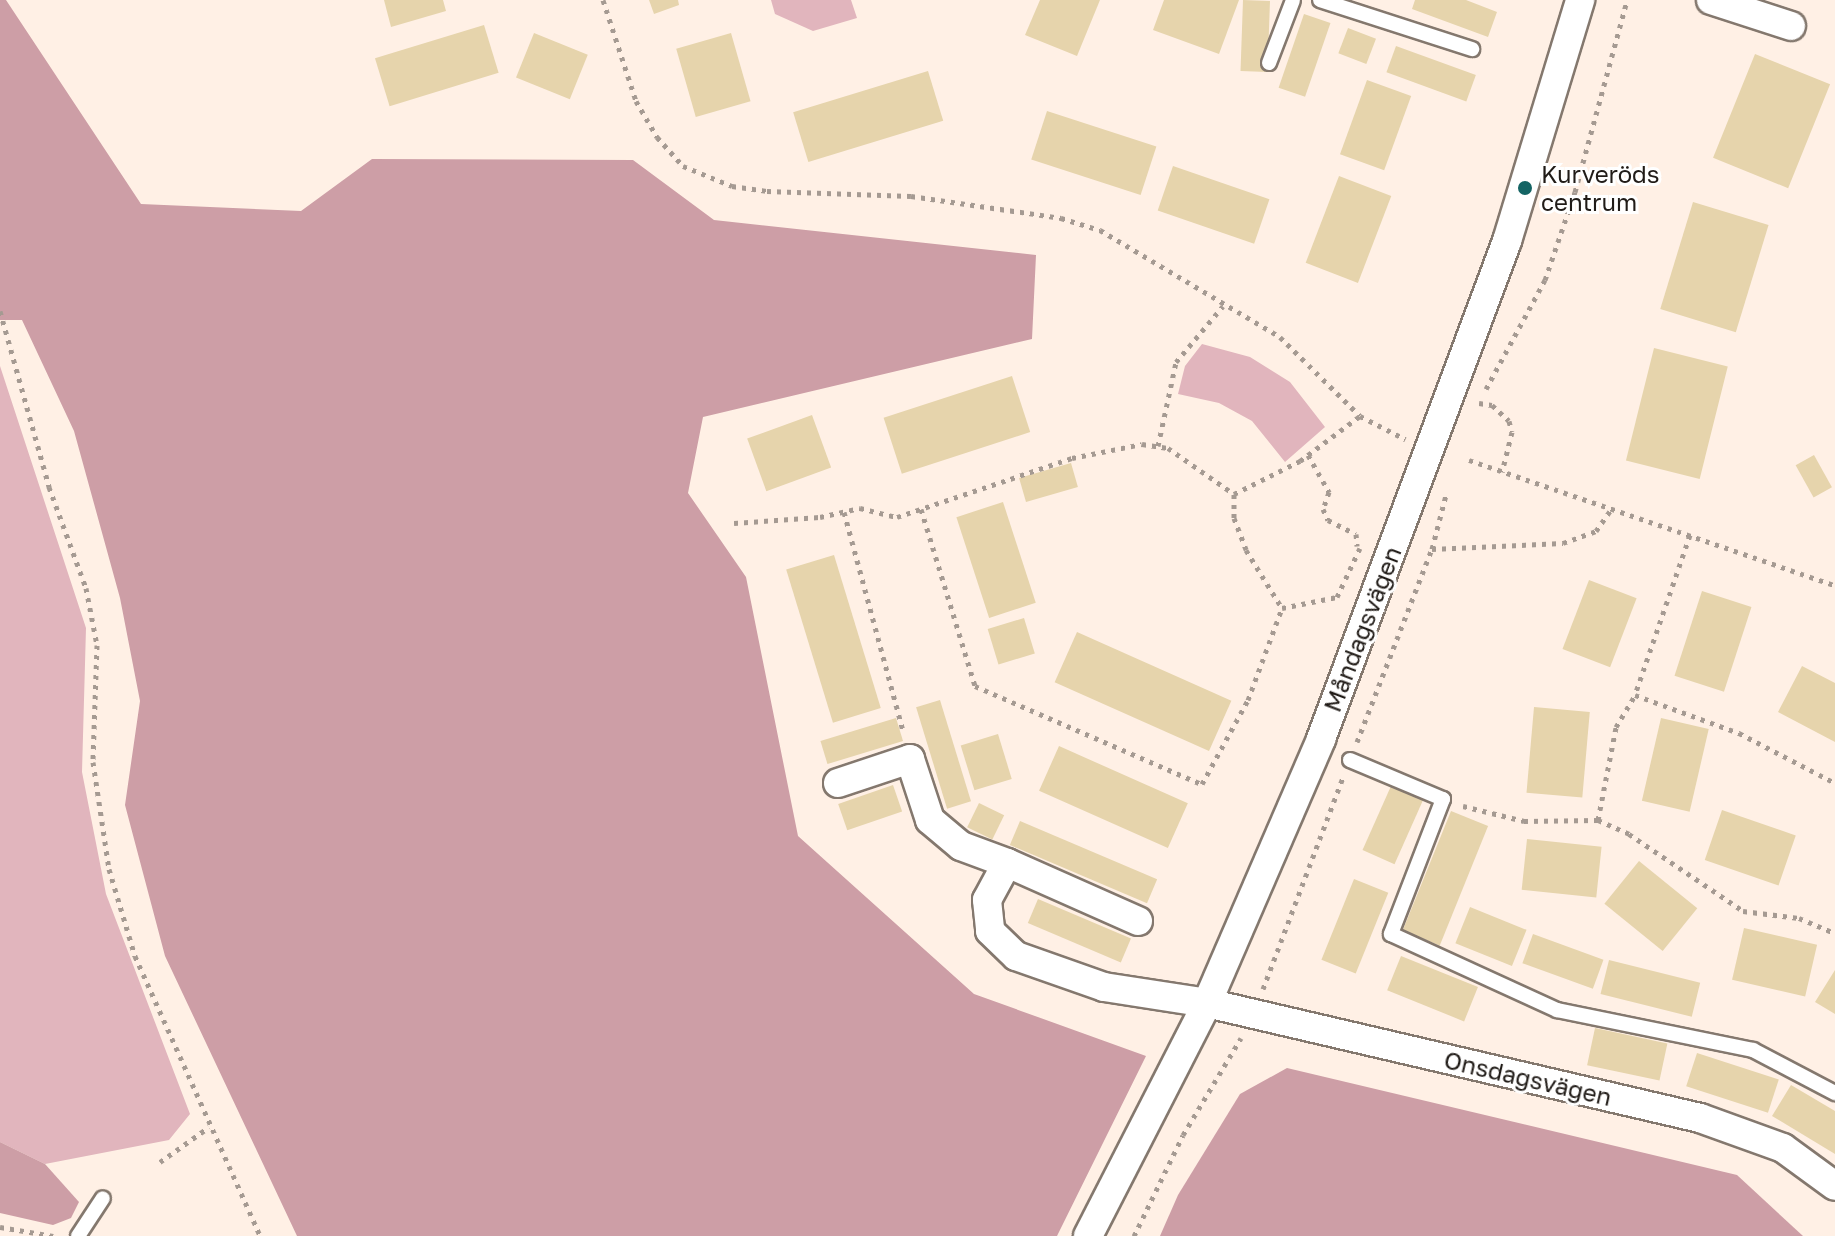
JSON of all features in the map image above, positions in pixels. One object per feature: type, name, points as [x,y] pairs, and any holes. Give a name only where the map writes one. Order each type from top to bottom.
[{"type":"street","name":"Måndagsvägen","points":[[1088,1236],[1207,1003],[1321,739],[1507,241],[1580,0]]},
{"type":"street","points":[[1711,0],[1791,26]]},
{"type":"street","points":[[838,783],[910,759],[930,820],[961,846],[1138,921]]},
{"type":"street","name":"Onsdagsvägen","points":[[1007,863],[987,900],[990,931],[1016,956],[1104,987],[1207,1003],[1700,1118],[1783,1148],[1835,1186]]},
{"type":"lane","points":[[1269,63],[1293,0]]},
{"type":"lane","points":[[1320,0],[1472,49]]},
{"type":"lane","points":[[1350,760],[1443,799],[1391,934],[1557,1010],[1753,1050],[1835,1093]]},
{"type":"lane","points":[[78,1236],[103,1198]]},
{"type":"path","points":[[603,0],[647,123],[683,166],[708,178],[767,191],[911,196],[1061,218],[1100,230],[1223,306],[1280,337],[1360,416],[1406,439]]},
{"type":"path","points":[[1474,417],[1545,280],[1575,192],[1627,0]]},
{"type":"path","points":[[1158,446],[1176,362],[1223,306]]},
{"type":"path","points":[[0,311],[49,487],[86,588],[97,645],[93,762],[109,869],[135,956],[260,1236]]},
{"type":"path","points":[[1479,403],[1492,405],[1509,421],[1512,432],[1502,472]]},
{"type":"path","points":[[1234,494],[1308,455],[1360,416]]},
{"type":"path","points":[[734,523],[860,508],[897,517],[1112,447],[1158,446],[1191,461],[1234,494]]},
{"type":"path","points":[[1282,608],[1337,597],[1359,547],[1356,534],[1328,520],[1323,509],[1329,492],[1308,455]]},
{"type":"path","points":[[1469,460],[1835,585]]},
{"type":"path","points":[[1134,1236],[1183,1135],[1254,1014],[1432,549],[1449,485]]},
{"type":"path","points":[[1234,494],[1234,518],[1246,550],[1282,608]]},
{"type":"path","points":[[1432,549],[1563,543],[1596,531],[1612,508]]},
{"type":"path","points":[[921,509],[975,686],[1202,784],[1248,700],[1282,608]]},
{"type":"path","points":[[844,512],[910,759]]},
{"type":"path","points":[[1598,820],[1616,727],[1635,695],[1690,535]]},
{"type":"path","points":[[1635,695],[1739,733],[1835,783]]},
{"type":"path","points":[[1443,799],[1524,821],[1598,820],[1629,834],[1743,911],[1799,918],[1835,933]]},
{"type":"path","points":[[160,1162],[209,1127]]},
{"type":"path","points":[[0,1227],[53,1236]]},
{"type":"shaded area","points":[[0,0],[6,0],[141,204],[301,211],[372,159],[633,160],[714,220],[1036,255],[1032,339],[703,417],[688,493],[746,577],[798,836],[974,994],[1146,1056],[1057,1236],[297,1236],[165,956],[125,805],[140,701],[120,598],[74,431],[22,320],[0,320]]},
{"type":"shaded area","points":[[771,0],[851,0],[857,18],[813,31],[775,14]]},
{"type":"shaded area","points":[[1202,344],[1250,357],[1290,382],[1325,427],[1285,462],[1252,421],[1219,403],[1178,394],[1185,366]]},
{"type":"shaded area","points":[[0,366],[86,628],[82,772],[106,894],[190,1114],[169,1140],[45,1164],[0,1142]]},
{"type":"shaded area","points":[[1287,1068],[1737,1175],[1803,1236],[1160,1236],[1178,1195],[1240,1094]]},
{"type":"shaded area","points":[[0,1142],[45,1164],[79,1202],[71,1218],[53,1225],[0,1213]]},
{"type":"building","points":[[384,0],[443,0],[446,11],[391,27]]},
{"type":"building","points":[[649,0],[678,0],[679,5],[654,14]]},
{"type":"building","points":[[1040,0],[1100,0],[1077,56],[1025,35]]},
{"type":"building","points":[[1164,0],[1239,0],[1219,54],[1153,30]]},
{"type":"building","points":[[1243,0],[1270,1],[1268,72],[1241,71]]},
{"type":"building","points":[[1415,0],[1466,0],[1497,12],[1488,37],[1412,9]]},
{"type":"building","points":[[1304,14],[1330,23],[1305,97],[1279,88]]},
{"type":"building","points":[[484,25],[499,73],[390,106],[375,58]]},
{"type":"building","points":[[1348,28],[1376,39],[1366,64],[1338,53]]},
{"type":"building","points":[[534,33],[588,55],[570,99],[516,78]]},
{"type":"building","points":[[731,33],[751,101],[696,117],[676,49]]},
{"type":"building","points":[[1396,46],[1476,75],[1466,101],[1386,72]]},
{"type":"building","points":[[1755,54],[1830,84],[1788,188],[1713,158]]},
{"type":"building","points":[[928,71],[943,121],[808,162],[793,112]]},
{"type":"building","points":[[1367,80],[1411,96],[1384,170],[1340,154]]},
{"type":"building","points":[[1047,111],[1156,147],[1141,195],[1031,160]]},
{"type":"building","points":[[1173,166],[1269,199],[1254,244],[1158,210]]},
{"type":"building","points":[[1339,176],[1391,196],[1358,283],[1306,263]]},
{"type":"building","points":[[1693,202],[1769,225],[1736,332],[1660,309]]},
{"type":"building","points":[[1654,348],[1728,366],[1700,479],[1626,461]]},
{"type":"building","points":[[1012,376],[1030,432],[902,474],[884,418]]},
{"type":"building","points":[[812,415],[831,468],[766,491],[747,439]]},
{"type":"building","points":[[1814,455],[1832,487],[1814,498],[1796,465]]},
{"type":"building","points":[[1071,463],[1078,487],[1026,502],[1019,478]]},
{"type":"building","points":[[1003,502],[1036,603],[989,618],[956,517]]},
{"type":"building","points":[[834,555],[881,708],[833,723],[786,570]]},
{"type":"building","points":[[1589,580],[1637,598],[1610,667],[1562,649]]},
{"type":"building","points":[[1702,591],[1751,607],[1724,692],[1674,676]]},
{"type":"building","points":[[1024,618],[1035,653],[998,664],[988,629]]},
{"type":"building","points":[[1077,632],[1231,701],[1209,751],[1055,682]]},
{"type":"building","points":[[1802,666],[1835,683],[1835,742],[1778,712]]},
{"type":"building","points":[[940,700],[971,801],[947,809],[916,707]]},
{"type":"building","points":[[1534,707],[1590,712],[1582,798],[1527,793]]},
{"type":"building","points":[[896,718],[903,741],[827,764],[820,741]]},
{"type":"building","points":[[1661,718],[1709,729],[1690,812],[1642,801]]},
{"type":"building","points":[[998,734],[1012,779],[974,790],[961,745]]},
{"type":"building","points":[[1059,746],[1188,803],[1168,848],[1039,791]]},
{"type":"building","points":[[893,785],[902,811],[847,830],[838,804]]},
{"type":"building","points":[[1391,786],[1423,800],[1395,864],[1363,850]]},
{"type":"building","points":[[979,803],[1004,815],[992,840],[967,827]]},
{"type":"building","points":[[1722,810],[1796,835],[1778,886],[1705,860]]},
{"type":"building","points":[[1451,811],[1488,826],[1440,946],[1403,931]]},
{"type":"building","points":[[1020,821],[1157,879],[1147,903],[1010,845]]},
{"type":"building","points":[[1527,839],[1602,847],[1596,898],[1522,890]]},
{"type":"building","points":[[1639,861],[1697,908],[1663,951],[1604,904]]},
{"type":"building","points":[[1354,879],[1388,893],[1356,974],[1321,960]]},
{"type":"building","points":[[1038,899],[1131,938],[1121,962],[1028,923]]},
{"type":"building","points":[[1470,907],[1527,930],[1512,966],[1455,943]]},
{"type":"building","points":[[1744,928],[1817,945],[1805,997],[1732,980]]},
{"type":"building","points":[[1533,934],[1603,960],[1593,989],[1522,963]]},
{"type":"building","points":[[1401,956],[1478,987],[1464,1021],[1387,990]]},
{"type":"building","points":[[1609,960],[1700,983],[1692,1017],[1601,994]]},
{"type":"building","points":[[1835,970],[1835,1014],[1815,1002]]},
{"type":"building","points":[[1595,1028],[1667,1043],[1659,1081],[1587,1065]]},
{"type":"building","points":[[1697,1053],[1779,1080],[1768,1113],[1686,1086]]},
{"type":"building","points":[[1791,1085],[1835,1111],[1835,1154],[1772,1116]]},
{"type":"place","name":"Kurveröds centrum","points":[[1525,188]]}]
